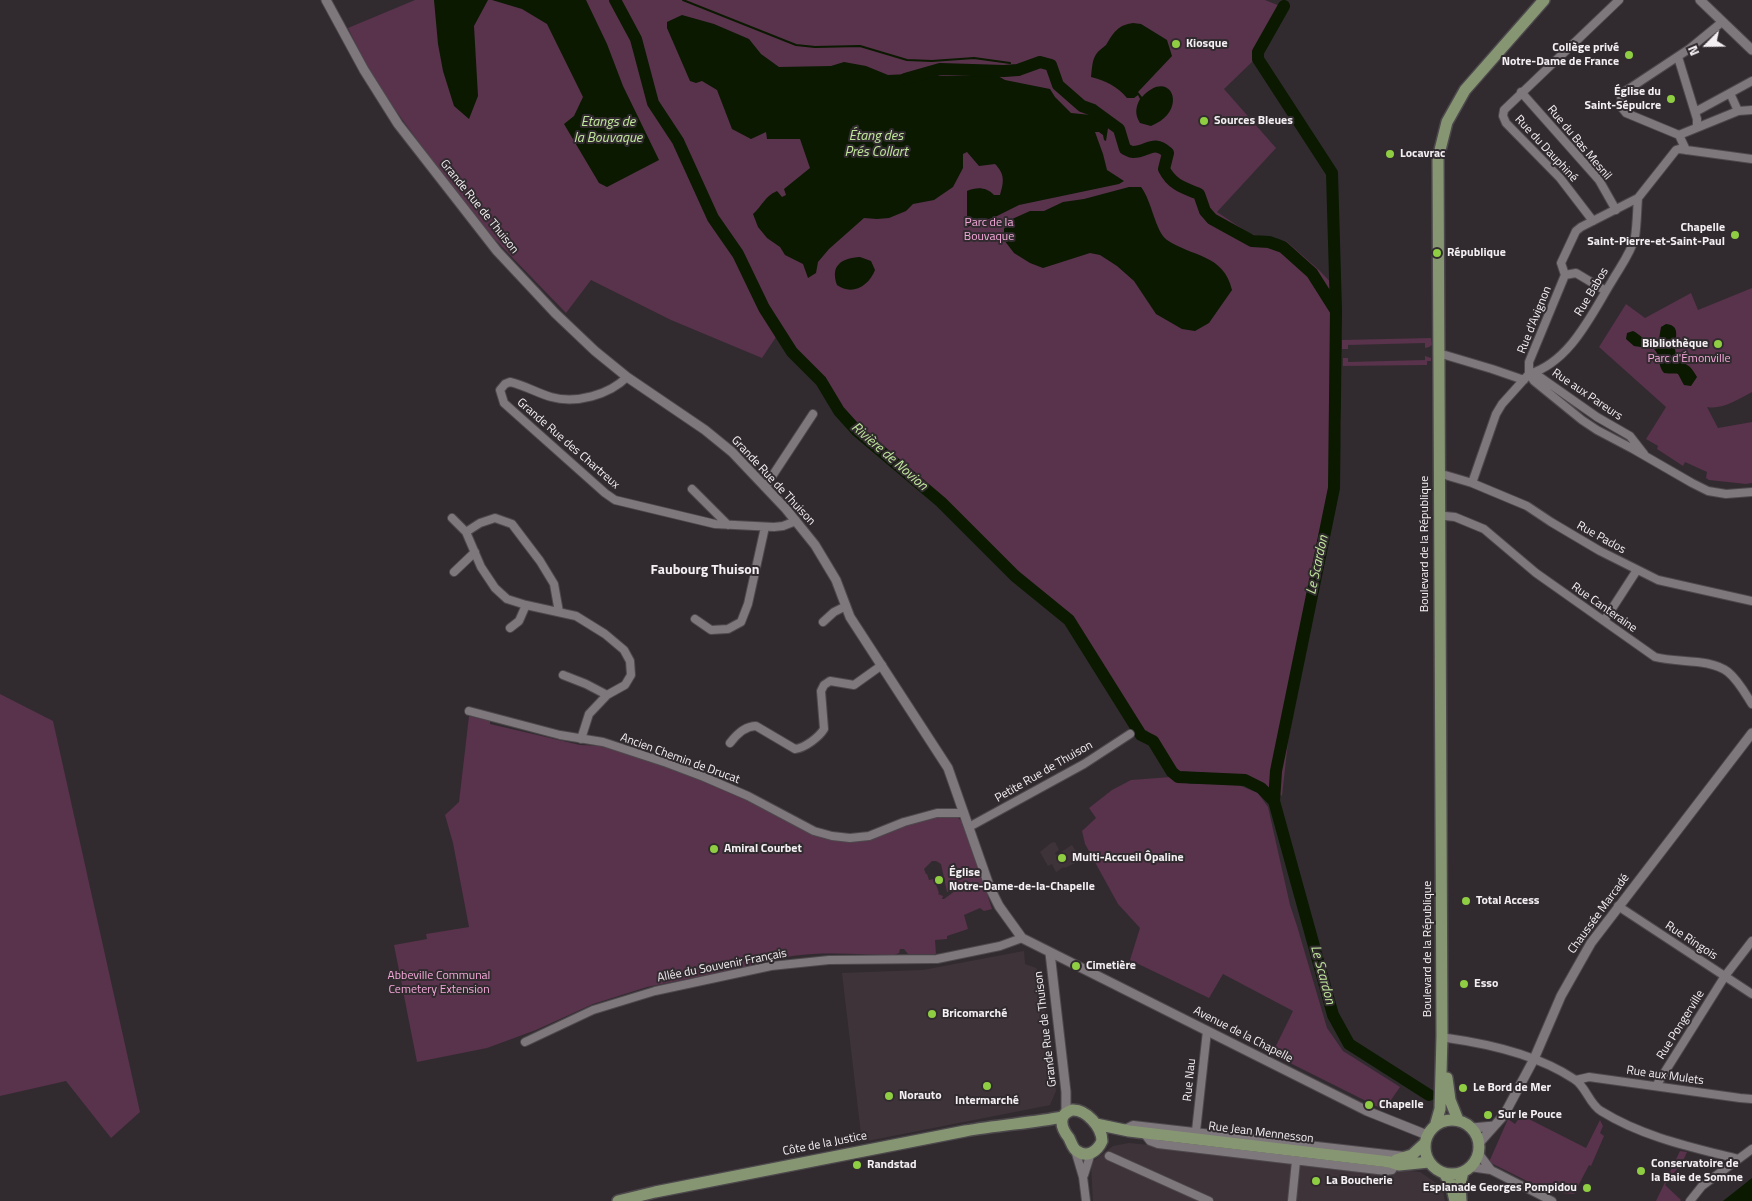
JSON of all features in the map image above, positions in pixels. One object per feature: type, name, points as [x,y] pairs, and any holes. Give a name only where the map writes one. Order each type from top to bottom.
[{"type":"main road","name":"Boulevard de la République","points":[[1436,1124],[1440,1110],[1442,1036],[1438,158],[1447,122],[1465,90],[1544,0]]},
{"type":"main road","name":"Boulevard de la République","points":[[1458,1120],[1448,1090],[1443,175],[1449,138],[1458,115],[1473,92],[1551,0]]},
{"type":"main road","points":[[1072,1110],[1079,1110],[1100,1129],[1102,1141],[1097,1149],[1091,1153],[1084,1154],[1075,1150],[1064,1119],[1072,1110]]},
{"type":"main road","name":"Côte de la Justice","points":[[618,1201],[655,1192],[996,1125],[1064,1119]]},
{"type":"main road","points":[[1460,1201],[1460,1184],[1479,1148],[1478,1137],[1472,1128],[1458,1120],[1444,1120],[1436,1124],[1425,1140],[1425,1151],[1429,1162],[1436,1169],[1444,1173],[1450,1174],[1467,1169]]},
{"type":"main road","name":"Rue Jean Mennesson","points":[[1096,1124],[1126,1131],[1394,1163],[1429,1162]]},
{"type":"main road","name":"Rue Jean Mennesson","points":[[1102,1141],[1126,1131]]},
{"type":"main road","name":"Rue Jean Mennesson","points":[[1394,1163],[1408,1157],[1425,1140]]},
{"type":"main road","points":[[1444,1173],[1451,1184],[1455,1201]]},
{"type":"street","name":"Grande Rue de Thuison","points":[[326,0],[364,70],[398,124],[479,229],[555,313],[595,351],[627,377],[705,430],[732,452],[796,521],[825,561],[836,580],[850,616],[946,764],[990,888],[999,906],[1022,938],[1050,953],[1066,1092],[1064,1119]]},
{"type":"street","points":[[1521,92],[1619,0]]},
{"type":"street","points":[[1700,0],[1752,50]]},
{"type":"street","points":[[1686,150],[1676,134],[1626,113],[1622,108],[1621,94],[1678,57],[1722,22]]},
{"type":"street","points":[[1678,57],[1695,112],[1697,127]]},
{"type":"street","points":[[1695,112],[1752,81]]},
{"type":"street","name":"Rue du Dauphiné","points":[[1521,92],[1504,110],[1502,116],[1506,123],[1560,178],[1593,221]]},
{"type":"street","name":"Rue du Bas Mesnil","points":[[1521,92],[1599,180],[1616,210]]},
{"type":"street","points":[[1730,93],[1738,111]]},
{"type":"street","points":[[1676,134],[1738,111],[1752,110]]},
{"type":"street","points":[[1606,291],[1576,274],[1565,275],[1561,262],[1576,231],[1638,198],[1676,150],[1752,159]]},
{"type":"street","name":"Rue Babos","points":[[1527,377],[1540,371],[1560,357],[1578,336],[1606,291],[1635,237],[1638,198]]},
{"type":"street","name":"Rue d'Avignon","points":[[1527,377],[1529,362],[1565,275]]},
{"type":"street","points":[[1445,355],[1527,377],[1502,404],[1496,414],[1472,483]]},
{"type":"street","name":"Grande Rue des Chartreux","points":[[627,377],[618,386],[587,398],[566,400],[551,397],[510,382],[505,384],[500,390],[504,403],[614,500],[715,524],[765,527],[783,526],[796,521]]},
{"type":"street","name":"Rue aux Pareurs","points":[[1527,377],[1596,430],[1708,491],[1726,494],[1752,492]]},
{"type":"street","name":"Rue aux Pareurs","points":[[1527,377],[1540,377],[1597,417],[1630,436],[1645,455]]},
{"type":"street","points":[[765,487],[814,414]]},
{"type":"street","name":"Rue Pados","points":[[1446,475],[1472,483],[1527,506],[1550,522],[1636,570],[1658,580],[1752,601]]},
{"type":"street","points":[[692,489],[728,525]]},
{"type":"street","name":"Rue Canteraine","points":[[1445,516],[1455,517],[1484,529],[1536,573],[1654,657],[1721,667],[1733,677],[1752,704]]},
{"type":"street","points":[[452,518],[466,532],[481,567],[495,588],[507,598],[526,605],[576,616],[606,634],[624,650],[630,661],[631,675],[625,685],[607,695],[588,714],[581,739]]},
{"type":"street","points":[[466,532],[480,523],[495,518],[512,524],[540,561],[554,584],[559,612]]},
{"type":"street","points":[[695,620],[711,630],[728,629],[741,622],[748,604],[765,527]]},
{"type":"street","points":[[454,572],[475,552]]},
{"type":"street","points":[[1604,621],[1636,570]]},
{"type":"street","points":[[510,628],[518,621],[526,605]]},
{"type":"street","points":[[823,622],[834,612],[846,606]]},
{"type":"street","points":[[730,743],[737,734],[750,726],[756,726],[795,749],[801,748],[824,729],[822,690],[824,685],[830,681],[854,685],[882,665]]},
{"type":"street","points":[[563,675],[607,695]]},
{"type":"street","name":"Ancien Chemin de Drucat","points":[[469,711],[560,735],[603,742],[704,776],[748,796],[814,831],[832,836],[850,838],[869,836],[904,822],[937,813],[964,813]]},
{"type":"street","name":"Chaussée Marcadé","points":[[1479,1148],[1504,1115],[1534,1059],[1561,996],[1585,952],[1618,906],[1752,733]]},
{"type":"street","name":"Petite Rue de Thuison","points":[[969,827],[1084,764],[1130,734]]},
{"type":"street","name":"Rue Ringois","points":[[1618,906],[1752,994]]},
{"type":"street","name":"Allée du Souvenir Français","points":[[525,1042],[593,1010],[655,991],[771,966],[829,960],[938,959],[1000,946],[1022,938]]},
{"type":"street","name":"Rue Pongerville","points":[[1656,1086],[1725,976],[1752,941]]},
{"type":"street","name":"Avenue de la Chapelle","points":[[1050,953],[1425,1140]]},
{"type":"street","name":"Rue Nau","points":[[1196,1132],[1207,1031]]},
{"type":"street","points":[[1448,1038],[1472,1041],[1534,1059],[1576,1080],[1600,1110],[1640,1131],[1678,1144],[1738,1158]]},
{"type":"street","name":"Rue aux Mulets","points":[[1576,1080],[1589,1077],[1752,1099]]},
{"type":"street","name":"Grande Rue de Thuison","points":[[1066,1092],[1079,1110]]},
{"type":"street","points":[[1126,1131],[1133,1125],[1408,1157]]},
{"type":"street","points":[[1472,1128],[1495,1126]]},
{"type":"street","points":[[1144,1133],[1150,1140],[1158,1144],[1296,1161],[1386,1170],[1392,1170],[1394,1163]]},
{"type":"street","points":[[1479,1148],[1491,1170]]},
{"type":"street","points":[[1690,1201],[1702,1186],[1752,1149]]},
{"type":"street","points":[[1075,1150],[1083,1177],[1086,1201]]},
{"type":"street","points":[[1083,1177],[1091,1153]]},
{"type":"street","points":[[1109,1156],[1190,1197],[1209,1201]]},
{"type":"street","points":[[1292,1201],[1296,1161]]},
{"type":"street","points":[[1467,1169],[1491,1170],[1552,1201]]},
{"type":"shaded area","name":"Multi-Accueil Ôpaline","points":[[1055,842],[1059,850],[1055,853],[1056,855],[1072,845],[1081,860],[1056,872],[1052,864],[1048,866],[1040,852]]},
{"type":"shaded area","points":[[1024,951],[1025,964],[1036,968],[1046,986],[1045,1009],[1056,1091],[1050,1105],[862,1142],[842,973],[923,970]]},
{"type":"shaded area","points":[[1129,1143],[1420,1172],[1442,1187],[1445,1201],[1093,1201],[1091,1163],[1113,1146]]},
{"type":"green space","name":"Parc de la Bouvaque","points":[[415,0],[1265,0],[1280,6],[1252,62],[1224,89],[1276,148],[1217,212],[1250,234],[1286,241],[1319,270],[1341,293],[1339,368],[1341,422],[1338,491],[1288,742],[1282,796],[1246,776],[1177,771],[1157,739],[1146,730],[1138,734],[1066,623],[1014,578],[939,504],[855,432],[837,411],[819,383],[776,337],[762,358],[671,320],[591,280],[566,313],[476,220],[374,81],[348,28]]},
{"type":"green space","name":"Parc d'Émonville","points":[[1752,288],[1752,392],[1736,401],[1719,407],[1707,407],[1718,428],[1752,422],[1752,483],[1709,480],[1706,478],[1707,472],[1685,462],[1683,466],[1657,449],[1658,446],[1646,439],[1666,407],[1599,347],[1626,304],[1645,318],[1691,293],[1698,310]]},
{"type":"green space","points":[[1431,338],[1432,345],[1425,348],[1425,343],[1348,345],[1348,349],[1342,349],[1342,340]]},
{"type":"green space","points":[[1425,356],[1431,358],[1431,361],[1427,361],[1427,365],[1343,366],[1343,358],[1348,358],[1348,362],[1425,360]]},
{"type":"green space","points":[[0,694],[53,721],[140,1112],[111,1138],[66,1081],[0,1096]]},
{"type":"green space","name":"Abbeville Communal Cemetery Extension","points":[[469,716],[490,721],[490,724],[580,745],[604,746],[712,780],[805,831],[836,840],[852,842],[872,839],[897,828],[933,817],[945,815],[957,817],[963,822],[992,909],[984,911],[980,908],[964,915],[968,929],[947,936],[947,939],[935,940],[936,954],[908,954],[904,949],[900,949],[899,953],[894,955],[808,954],[791,956],[757,965],[647,987],[593,1004],[536,1030],[487,1048],[417,1062],[394,945],[427,939],[426,934],[469,927],[453,843],[445,815],[459,802]],"holes":[[[932,861],[941,864],[947,892],[955,889],[944,899],[942,899],[943,896],[938,894],[934,879],[929,880],[924,869]]]},
{"type":"green space","points":[[1171,777],[1190,784],[1236,784],[1258,793],[1268,807],[1290,905],[1327,1028],[1343,1051],[1400,1087],[1384,1110],[1272,1054],[1293,1011],[1223,974],[1209,998],[1130,960],[1140,928],[1118,904],[1085,844],[1082,831],[1096,818],[1089,808],[1112,790],[1131,780]]},
{"type":"green space","points":[[1521,1115],[1586,1148],[1600,1120],[1603,1126],[1600,1133],[1604,1136],[1591,1166],[1589,1165],[1574,1194],[1549,1192],[1489,1162],[1508,1119],[1515,1124]]},
{"type":"green space","points":[[1680,1151],[1687,1152],[1683,1161],[1665,1185],[1681,1200],[1656,1201]]},
{"type":"water","points":[[434,0],[488,0],[474,26],[478,96],[469,119],[454,106],[443,71],[438,44]]},
{"type":"water","name":"Etangs de la Bouvaque","points":[[492,0],[586,0],[607,44],[623,86],[659,160],[607,187],[599,183],[564,124],[574,116],[583,97],[547,24],[522,9]]},
{"type":"water","name":"Étang des Prés Collart","points":[[682,15],[714,24],[749,39],[761,54],[779,67],[831,66],[844,62],[866,66],[888,75],[998,76],[1005,80],[1050,89],[1055,97],[1071,113],[1091,115],[1108,128],[1106,141],[1103,135],[1095,132],[1107,170],[1124,181],[1119,184],[1019,205],[997,216],[967,227],[967,191],[981,188],[988,190],[994,195],[1000,195],[1003,182],[1001,171],[995,164],[979,166],[967,152],[963,154],[963,168],[953,187],[934,200],[913,204],[906,211],[889,218],[864,218],[829,249],[818,262],[816,273],[808,278],[803,264],[785,255],[780,247],[767,238],[758,227],[753,214],[773,193],[777,191],[782,197],[786,195],[784,189],[810,168],[800,139],[767,139],[766,132],[751,139],[732,129],[717,90],[702,81],[696,83],[690,81],[667,28],[667,22]]},
{"type":"water","points":[[1141,24],[1167,40],[1172,56],[1138,92],[1142,97],[1152,89],[1161,86],[1168,89],[1172,94],[1173,102],[1170,111],[1163,119],[1151,126],[1140,123],[1138,120],[1136,111],[1140,99],[1138,95],[1134,98],[1127,98],[1111,84],[1091,77],[1095,55],[1106,45],[1117,30],[1124,25]]},
{"type":"water","points":[[1129,187],[1141,187],[1159,230],[1167,240],[1215,263],[1228,278],[1232,290],[1209,323],[1195,331],[1182,329],[1156,314],[1134,281],[1117,266],[1100,255],[1090,253],[1043,268],[1030,263],[1014,253],[1004,240],[1004,229],[1010,220],[1030,211],[1044,211],[1063,202],[1084,199]]},
{"type":"water","points":[[860,257],[871,261],[875,270],[869,281],[859,288],[848,290],[837,285],[835,272],[839,264],[848,259]]},
{"type":"water","points":[[1666,324],[1675,328],[1675,349],[1678,358],[1690,367],[1697,377],[1691,386],[1684,385],[1677,374],[1664,373],[1654,349],[1634,346],[1626,339],[1627,333],[1633,331],[1648,341],[1655,341],[1659,339],[1661,327]]},
{"type":"water","points":[[1752,1178],[1752,1201],[1723,1201]]},
{"type":"waterway","name":"Rivière de Novion","points":[[615,0],[636,39],[653,103],[678,141],[713,218],[738,254],[764,308],[792,352],[821,381],[839,411],[857,431],[941,502],[1015,576],[1069,620],[1141,735],[1153,741],[1172,772],[1178,777],[1245,780],[1261,788],[1274,801]]},
{"type":"waterway","points":[[683,0],[796,45],[815,47],[860,46],[907,60],[932,61],[974,58],[1010,63]]},
{"type":"waterway","name":"Le Scardon","points":[[1284,6],[1258,52],[1258,59],[1332,173],[1336,311],[1334,488],[1276,771],[1274,801],[1333,1015],[1349,1044],[1429,1095]]},
{"type":"waterway","points":[[905,79],[940,69],[1004,71],[1018,70],[1040,62],[1051,65],[1058,85],[1082,106],[1093,110],[1119,129],[1125,149],[1133,152],[1150,147],[1163,149],[1168,153],[1164,169],[1167,174],[1179,185],[1199,194],[1205,211],[1212,219],[1252,241],[1269,242],[1283,247],[1312,273],[1336,311]]},
{"type":"place","name":"Kiosque","points":[[1176,44]]},
{"type":"place","name":"Collège privé Notre-Dame de France","points":[[1629,55]]},
{"type":"place","name":"Église du Saint-Sépulcre","points":[[1671,99]]},
{"type":"place","name":"Sources Bleues","points":[[1204,121]]},
{"type":"place","name":"Locavrac","points":[[1390,154]]},
{"type":"place","name":"Chapelle Saint-Pierre-et-Saint-Paul","points":[[1735,235]]},
{"type":"place","name":"République","points":[[1437,253]]},
{"type":"place","name":"Bibliothèque","points":[[1718,344]]},
{"type":"place","name":"Amiral Courbet","points":[[714,849]]},
{"type":"place","name":"Multi-Accueil Ôpaline","points":[[1062,858]]},
{"type":"place","name":"Église Notre-Dame-de-la-Chapelle","points":[[939,880]]},
{"type":"place","name":"Total Access","points":[[1466,901]]},
{"type":"place","name":"Cimetière","points":[[1076,966]]},
{"type":"place","name":"Esso","points":[[1464,984]]},
{"type":"place","name":"Bricomarché","points":[[932,1014]]},
{"type":"place","name":"Intermarché","points":[[987,1086]]},
{"type":"place","name":"Le Bord de Mer","points":[[1463,1088]]},
{"type":"place","name":"Norauto","points":[[889,1096]]},
{"type":"place","name":"Chapelle","points":[[1369,1105]]},
{"type":"place","name":"Sur le Pouce","points":[[1488,1115]]},
{"type":"place","name":"Randstad","points":[[857,1165]]},
{"type":"place","name":"Conservatoire de la Baie de Somme","points":[[1641,1171]]},
{"type":"place","name":"La Boucherie","points":[[1316,1181]]},
{"type":"place","name":"Esplanade Georges Pompidou","points":[[1587,1188]]},
{"type":"district","name":"Faubourg Thuison","points":[[705,571]]}]
